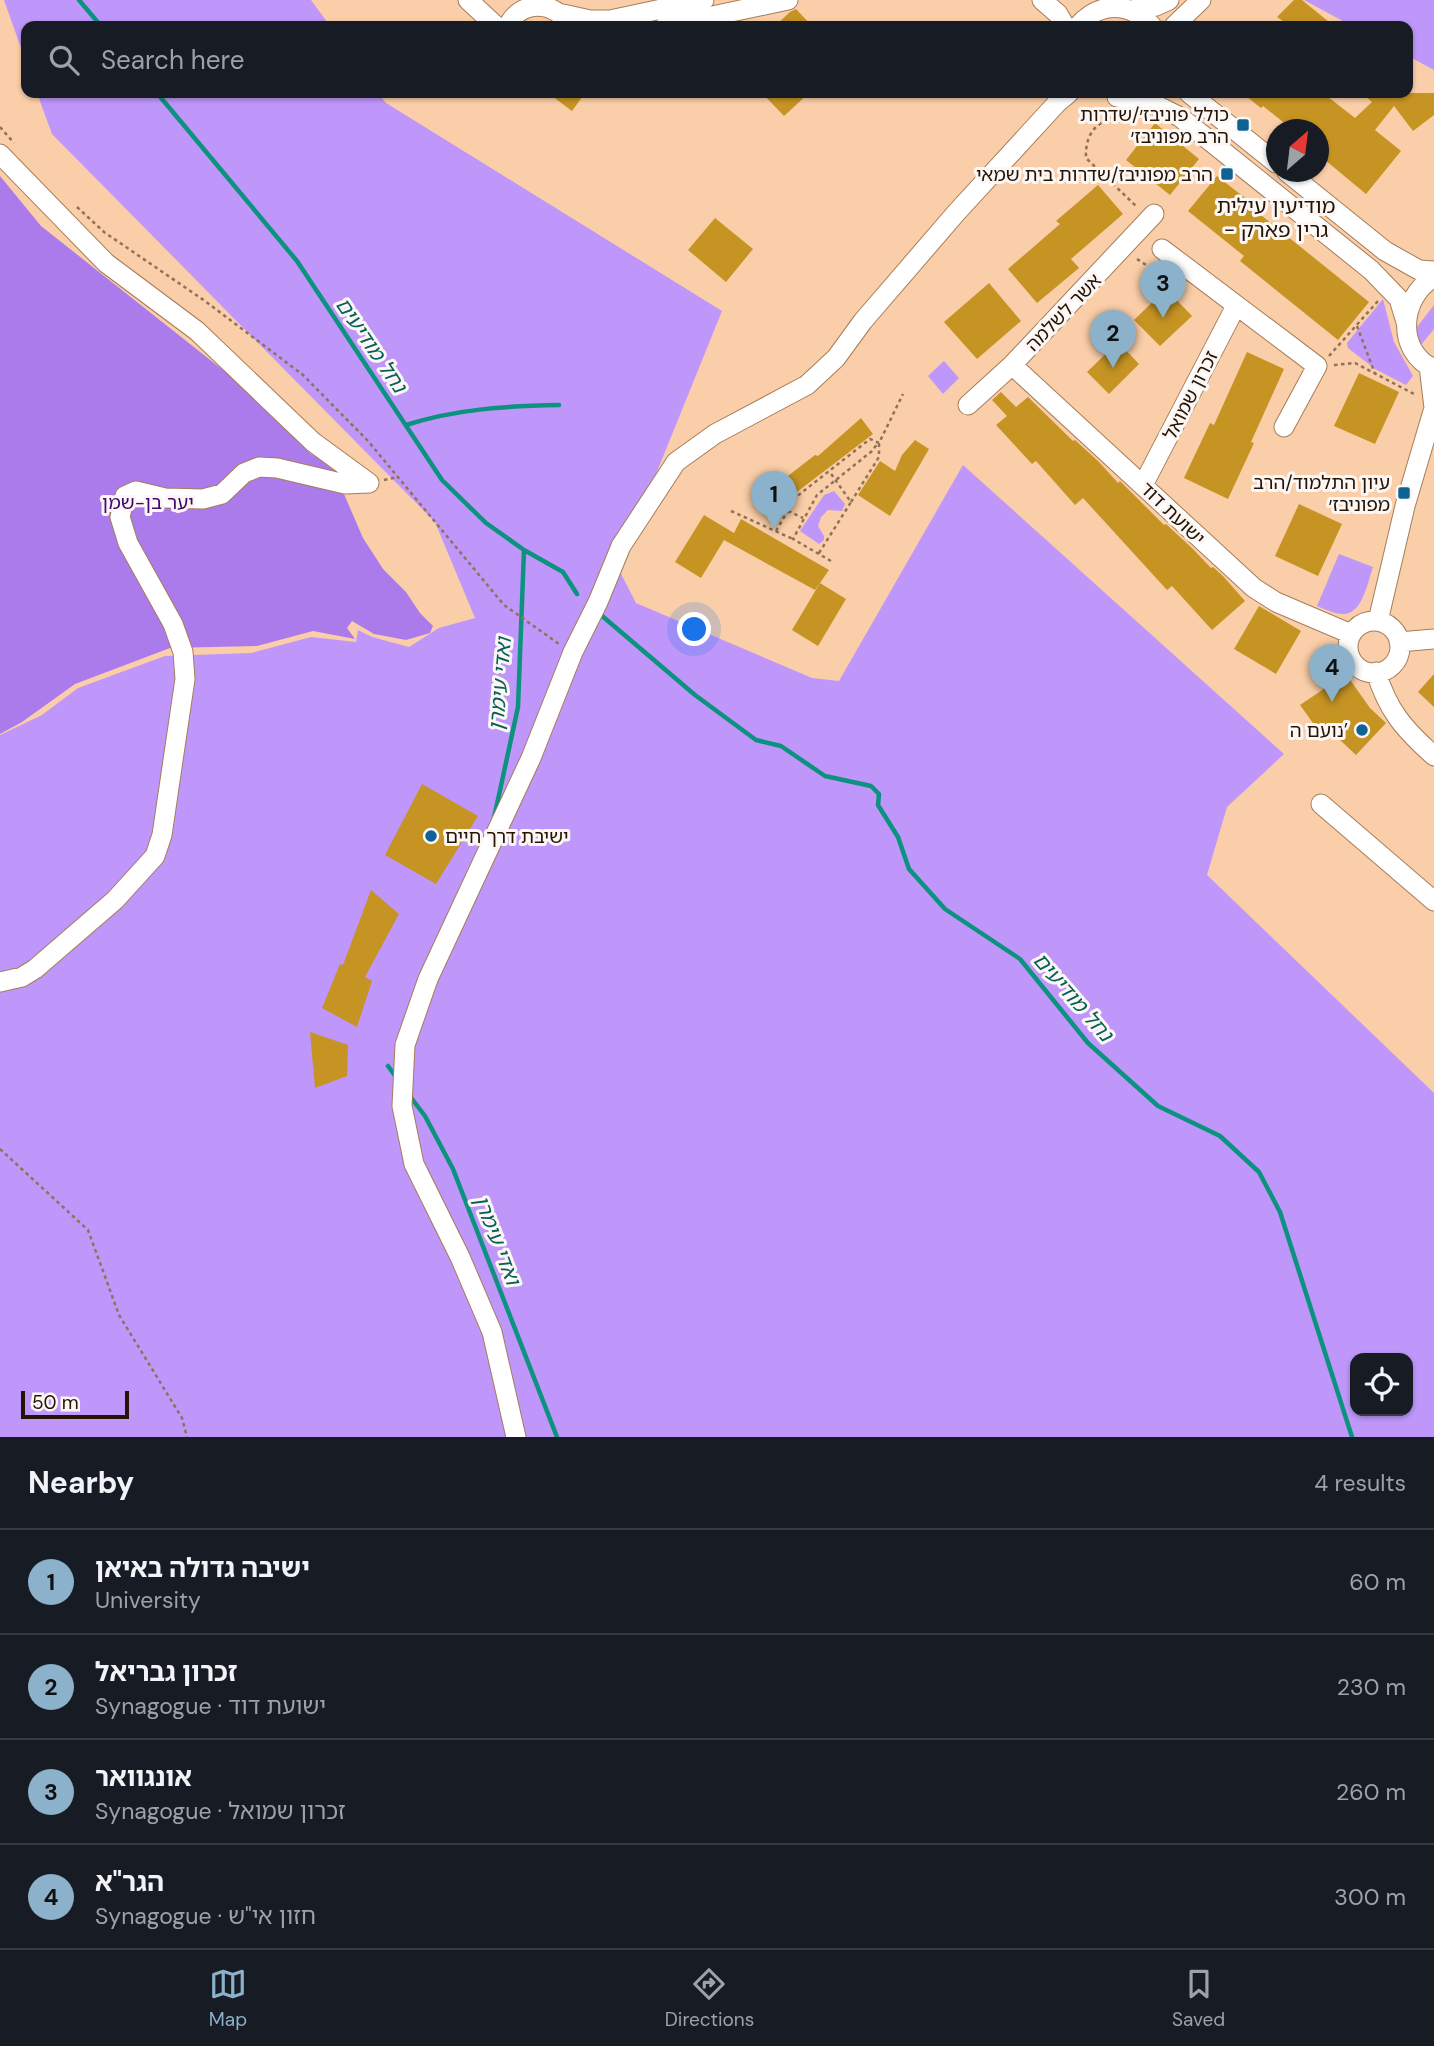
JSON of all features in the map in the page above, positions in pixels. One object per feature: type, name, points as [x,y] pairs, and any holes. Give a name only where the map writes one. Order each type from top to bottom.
[{"type":"street","points":[[468,0],[491,21]]},
{"type":"street","points":[[510,21],[515,3],[543,2],[554,6],[566,20],[610,20],[704,0]]},
{"type":"street","points":[[689,21],[788,0]]},
{"type":"street","points":[[1042,0],[1062,21]]},
{"type":"street","points":[[1081,0],[1123,8],[1143,16],[1148,21]]},
{"type":"street","points":[[1082,21],[1099,9],[1156,6],[1169,0]]},
{"type":"street","points":[[1179,21],[1201,0]]},
{"type":"street","points":[[516,1437],[492,1332],[460,1257],[414,1164],[402,1106],[405,1045],[428,979],[531,758],[573,652],[598,602],[621,546],[676,462],[715,434],[807,385],[836,358],[863,321],[965,203],[1063,98]]},
{"type":"street","points":[[1131,98],[1156,105],[1180,117],[1371,270],[1399,299],[1415,352],[1432,368],[1430,405],[1378,621]]},
{"type":"street","points":[[1195,98],[1266,155]]},
{"type":"street","points":[[0,982],[22,977],[35,969],[115,900],[155,856],[162,835],[185,679],[183,652],[173,624],[128,543],[120,517],[125,496],[136,491],[165,498],[203,499],[222,494],[244,473],[259,467],[277,468],[345,484],[369,483],[313,442],[197,331],[106,263],[8,150]]},
{"type":"street","points":[[1299,182],[1385,251],[1419,270],[1434,271]]},
{"type":"street","name":"אשר לשלמה","points":[[968,405],[1012,365],[1152,216]]},
{"type":"street","points":[[1162,249],[1317,366],[1284,428]]},
{"type":"street","points":[[1406,321],[1412,298],[1419,288],[1434,277]]},
{"type":"street","name":"זכרון שמואל","points":[[1143,485],[1236,306]]},
{"type":"street","name":"ישועת דוד","points":[[1012,365],[1254,588],[1276,602],[1351,634]]},
{"type":"street","points":[[1378,621],[1394,631],[1399,642],[1399,651],[1390,667],[1376,672],[1365,671],[1354,663],[1349,655],[1348,643],[1351,634],[1361,624],[1378,621]]},
{"type":"street","points":[[1399,642],[1434,639]]},
{"type":"street","points":[[1376,672],[1382,694],[1392,712],[1410,734],[1434,756]]},
{"type":"street","points":[[1321,804],[1434,901]]},
{"type":"path","points":[[1126,116],[1117,116],[1097,125],[1086,142],[1086,158],[1111,184],[1152,216]]},
{"type":"path","points":[[0,127],[8,150]]},
{"type":"path","points":[[69,199],[104,232],[205,301],[303,374],[368,440],[504,605],[573,652]]},
{"type":"path","points":[[1122,249],[1163,276]]},
{"type":"path","points":[[1317,366],[1357,326],[1382,295]]},
{"type":"path","points":[[1357,326],[1375,374]]},
{"type":"path","points":[[1317,366],[1355,363],[1430,405]]},
{"type":"path","points":[[793,539],[817,495],[872,451],[903,394]]},
{"type":"path","points":[[776,531],[796,496],[870,439],[878,443]]},
{"type":"path","points":[[819,554],[878,457],[878,443]]},
{"type":"path","points":[[829,471],[851,502]]},
{"type":"path","points":[[806,489],[817,495]]},
{"type":"path","points":[[731,511],[793,539],[831,561]]},
{"type":"path","points":[[788,511],[803,518]]},
{"type":"path","points":[[0,1149],[88,1230],[119,1315],[182,1418],[187,1437]]},
{"type":"shaded area","points":[[4,0],[311,0],[326,21],[21,21],[21,48]]},
{"type":"shaded area","points":[[1304,0],[1434,0],[1434,70],[1413,59],[1413,21],[1343,21]]},
{"type":"shaded area","points":[[39,98],[382,98],[386,103],[722,311],[618,568],[636,603],[812,678],[839,681],[963,465],[1284,754],[1227,807],[1207,875],[1434,1093],[1434,1437],[0,1437],[0,735],[42,715],[78,688],[165,656],[251,653],[311,637],[356,642],[358,630],[372,637],[409,647],[439,628],[475,618],[435,522],[52,134]]},
{"type":"shaded area","points":[[1383,299],[1394,342],[1413,376],[1406,385],[1375,369],[1348,348],[1347,343]]},
{"type":"shaded area","points":[[1434,305],[1434,329],[1421,345],[1414,331]]},
{"type":"shaded area","points":[[944,361],[959,378],[943,394],[928,376]]},
{"type":"shaded area","points":[[834,491],[845,504],[842,511],[828,510],[821,517],[818,526],[824,540],[819,544],[800,531],[824,495]]},
{"type":"shaded area","points":[[1339,554],[1373,567],[1360,602],[1351,612],[1345,614],[1317,606]]},
{"type":"green space","name":"יער בן-שמן","points":[[0,176],[41,226],[238,382],[311,454],[331,464],[363,538],[383,569],[406,592],[433,626],[430,633],[406,640],[374,634],[352,621],[347,628],[355,639],[313,631],[257,646],[170,648],[75,684],[22,722],[0,734]]},
{"type":"building","points":[[1294,0],[1302,0],[1328,21],[1283,21],[1277,17]]},
{"type":"building","points":[[796,9],[807,21],[780,21]]},
{"type":"building","points":[[1413,93],[1434,93],[1434,115],[1413,131],[1394,106],[1375,130],[1401,151],[1366,194],[1329,163],[1329,119],[1279,119],[1263,106],[1261,108],[1248,98],[1329,98],[1355,118],[1372,102],[1368,98],[1413,98]]},
{"type":"building","points":[[555,98],[581,98],[572,111]]},
{"type":"building","points":[[767,98],[804,98],[784,116]]},
{"type":"building","points":[[1155,123],[1199,159],[1170,195],[1126,160]]},
{"type":"building","points":[[1217,176],[1369,302],[1338,340],[1240,261],[1244,256],[1188,211]]},
{"type":"building","points":[[1098,185],[1123,214],[1071,259],[1079,268],[1037,303],[1008,269],[1060,224],[1056,221]]},
{"type":"building","points":[[715,218],[753,249],[726,282],[688,250]]},
{"type":"building","points":[[989,283],[1021,321],[977,359],[944,322]]},
{"type":"building","points":[[1166,289],[1192,316],[1160,346],[1134,320]]},
{"type":"building","points":[[1118,342],[1139,364],[1109,394],[1087,372]]},
{"type":"building","points":[[1247,352],[1284,369],[1228,499],[1184,478],[1210,423],[1214,425]]},
{"type":"building","points":[[1359,373],[1399,392],[1375,444],[1334,426]]},
{"type":"building","points":[[1001,392],[1016,407],[1028,397],[1118,483],[1120,481],[1164,525],[1223,576],[1245,601],[1212,630],[1172,586],[1167,590],[1083,498],[1075,505],[1036,461],[1032,464],[996,425],[1007,416],[992,400]]},
{"type":"building","points":[[861,418],[873,434],[768,514],[754,498],[773,484],[775,486],[815,455],[818,456]]},
{"type":"building","points":[[915,440],[929,449],[890,516],[858,495],[880,461],[895,471],[902,455]]},
{"type":"building","points":[[1299,504],[1342,524],[1318,576],[1275,556]]},
{"type":"building","points":[[704,515],[734,533],[741,519],[829,570],[815,590],[724,540],[701,578],[675,562]]},
{"type":"building","points":[[820,583],[846,599],[818,646],[792,630]]},
{"type":"building","points":[[1259,606],[1301,631],[1276,674],[1234,649]]},
{"type":"building","points":[[1346,674],[1370,708],[1386,723],[1356,755],[1324,725],[1318,730],[1300,705]]},
{"type":"building","points":[[1434,674],[1434,707],[1418,692]]},
{"type":"building","name":"ישיבת דרך חיים","points":[[422,784],[478,816],[436,884],[385,855]]},
{"type":"building","points":[[371,890],[399,914],[365,977],[372,981],[357,1027],[322,1008],[340,964],[343,965]]},
{"type":"building","points":[[310,1032],[348,1045],[347,1076],[315,1088]]},
{"type":"waterway","name":"נחל מודיעים","points":[[79,0],[97,21]]},
{"type":"waterway","name":"נחל מודיעים","points":[[161,98],[297,261],[442,480],[486,523],[524,550],[563,572],[577,594]]},
{"type":"waterway","points":[[406,425],[482,409],[559,405]]},
{"type":"waterway","name":"ואדי עימרן","points":[[494,818],[518,707],[524,550]]},
{"type":"waterway","name":"נחל מודיעים","points":[[601,615],[695,695],[756,740],[781,746],[825,776],[871,786],[879,794],[878,805],[898,837],[909,869],[945,909],[1020,959],[1088,1043],[1158,1106],[1220,1136],[1259,1172],[1280,1212],[1352,1437]]},
{"type":"waterway","name":"ואדי עימרן","points":[[388,1066],[396,1077]]},
{"type":"waterway","name":"ואדי עימרן","points":[[409,1095],[425,1116],[453,1169],[557,1437]]},
{"type":"place","name":"כולל פוניבז׳/שדרות הרב מפוניבז׳","points":[[1243,125]]},
{"type":"place","name":"הרב מפוניבז/שדרות בית שמאי","points":[[1227,174]]},
{"type":"place","name":"אונגוואר","points":[[1163,318]]},
{"type":"place","name":"זכרון גבריאל","points":[[1113,368]]},
{"type":"place","name":"עיון התלמוד/הרב מפוניבז׳","points":[[1404,493]]},
{"type":"place","name":"ישיבה גדולה באיאן","points":[[774,529]]},
{"type":"place","name":"הגר\"א","points":[[1332,702]]},
{"type":"place","name":"נועם ה’","points":[[1362,730]]},
{"type":"place","name":"ישיבת דרך חיים","points":[[431,836]]},
{"type":"district","name":"מודיעין עילית - גרין פארק","points":[[1276,218]]}]
